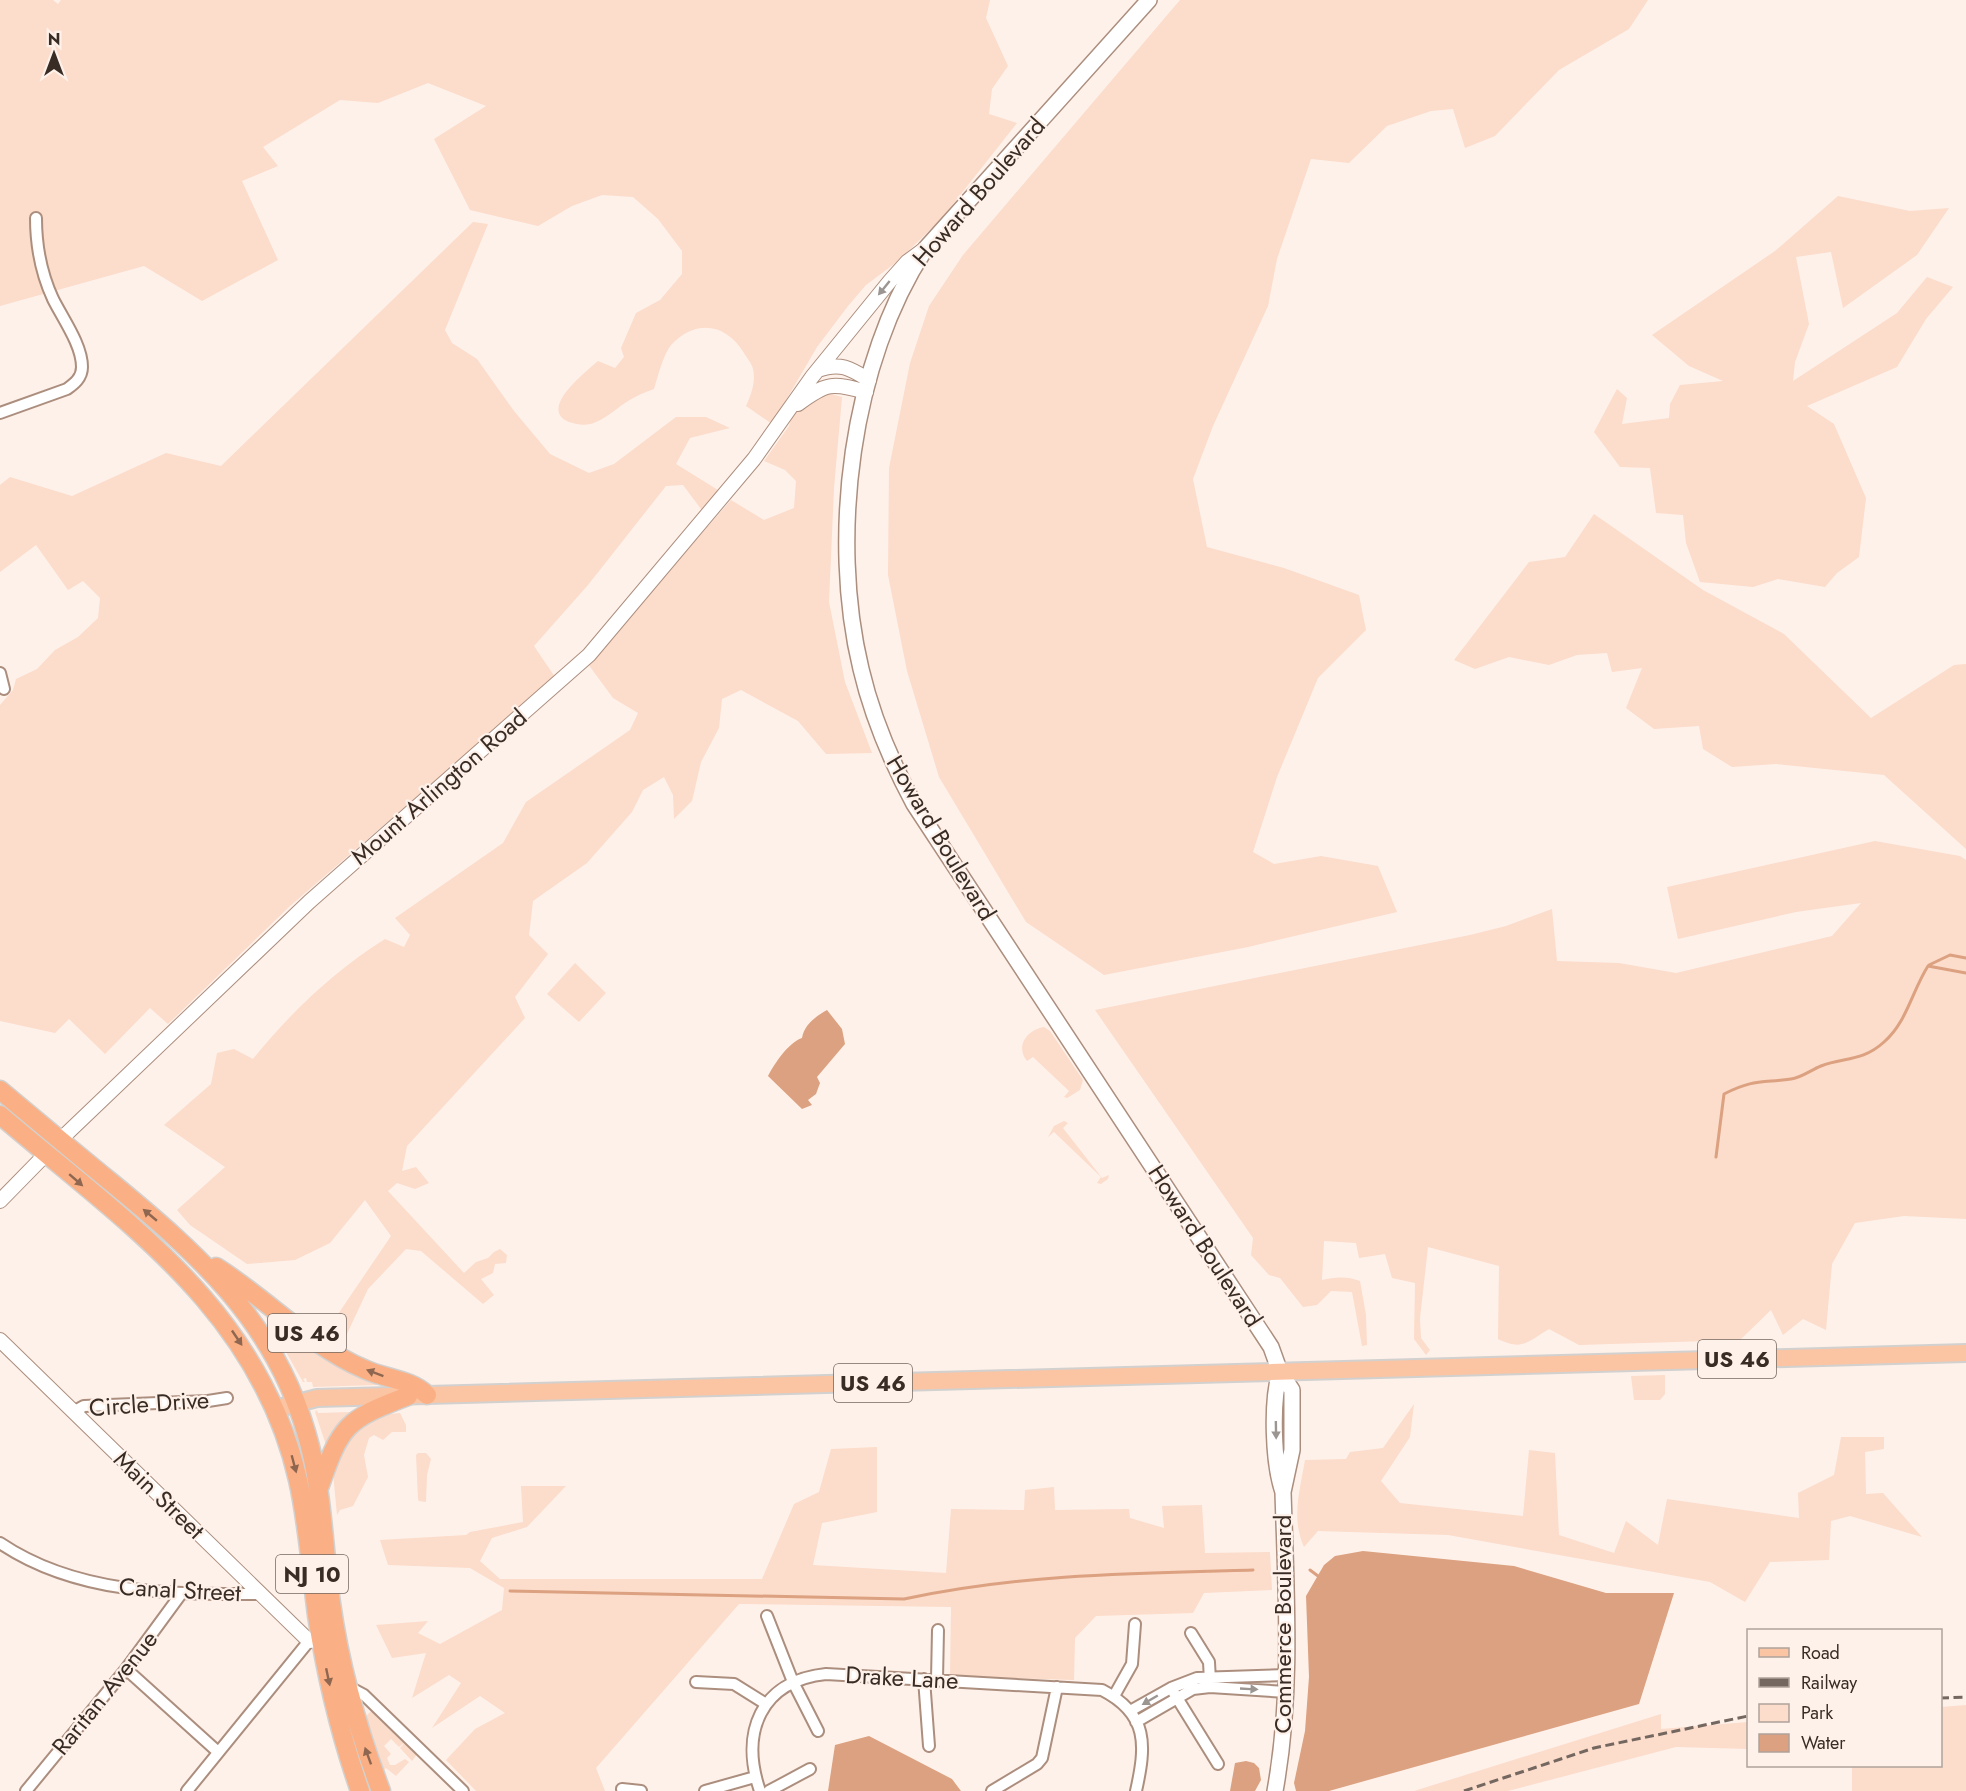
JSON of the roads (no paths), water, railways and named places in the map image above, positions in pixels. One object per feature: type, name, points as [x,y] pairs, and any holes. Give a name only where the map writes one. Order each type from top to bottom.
[{"type":"highway","name":"US 46","points":[[0,1090],[194,1253],[238,1281],[337,1355],[373,1373],[417,1385],[427,1395]]},
{"type":"highway","name":"US 46","points":[[0,1115],[159,1252],[197,1288],[240,1343],[275,1409]]},
{"type":"highway","name":"NJ 10","points":[[194,1253],[248,1314],[281,1368],[296,1401],[306,1432],[318,1490],[331,1605],[347,1686],[362,1741],[381,1791]]},
{"type":"highway","points":[[318,1490],[334,1444],[346,1428],[365,1412],[408,1396]]},
{"type":"highway","name":"NJ 10","points":[[275,1409],[298,1479],[315,1640],[360,1791]]},
{"type":"main road","name":"Howard Boulevard","points":[[1149,0],[926,248],[898,294],[879,342],[867,386],[850,493],[849,586],[861,668],[886,747],[914,804],[1271,1347],[1280,1372]]},
{"type":"main road","name":"US 46","points":[[275,1409],[296,1401],[317,1398],[1966,1353]]},
{"type":"main road","name":"Commerce Boulevard","points":[[1277,1784],[1287,1675],[1283,1492],[1278,1476],[1275,1389],[1280,1372]]},
{"type":"street","points":[[0,413],[67,389],[76,382],[82,368],[77,348],[52,296],[36,251],[36,218]]},
{"type":"street","name":"Mount Arlington Road","points":[[60,1140],[309,902],[589,655],[754,459],[818,370],[890,280],[907,262],[926,248]]},
{"type":"street","points":[[818,370],[830,365],[844,366],[867,386]]},
{"type":"street","name":"Mount Arlington Road","points":[[791,409],[825,386],[838,384],[867,386]]},
{"type":"street","points":[[0,673],[3,689]]},
{"type":"street","points":[[0,1201],[46,1154]]},
{"type":"street","name":"Main Street","points":[[0,1340],[260,1594],[315,1640]]},
{"type":"street","name":"Circle Drive","points":[[73,1412],[84,1406],[208,1401],[227,1398]]},
{"type":"street","name":"Canal Street","points":[[0,1543],[26,1558],[91,1581],[131,1590],[181,1594],[260,1594]]},
{"type":"street","name":"Raritan Avenue","points":[[26,1791],[126,1669],[181,1594]]},
{"type":"street","points":[[767,1616],[793,1682],[818,1731]]},
{"type":"street","points":[[1135,1624],[1132,1664],[1114,1696],[1130,1712],[1136,1722],[1143,1751],[1136,1791]]},
{"type":"street","points":[[936,1679],[938,1630]]},
{"type":"street","points":[[1191,1633],[1209,1662],[1210,1682]]},
{"type":"street","points":[[187,1791],[315,1640]]},
{"type":"street","points":[[126,1669],[218,1752]]},
{"type":"street","name":"Drake Lane","points":[[760,1791],[752,1763],[753,1735],[766,1704],[793,1682],[826,1674],[1102,1690],[1114,1696]]},
{"type":"street","points":[[1130,1712],[1174,1692],[1210,1682],[1287,1675]]},
{"type":"street","points":[[924,1679],[929,1746]]},
{"type":"street","points":[[696,1682],[734,1684],[766,1704]]},
{"type":"street","points":[[1210,1682],[1286,1692]]},
{"type":"street","points":[[347,1686],[364,1695],[463,1791]]},
{"type":"street","points":[[992,1791],[1037,1764],[1042,1758],[1057,1687]]},
{"type":"street","points":[[1136,1722],[1174,1692]]},
{"type":"street","points":[[1174,1692],[1218,1764]]},
{"type":"street","points":[[769,1791],[810,1769]]},
{"type":"street","points":[[705,1791],[755,1777]]},
{"type":"street","points":[[622,1789],[641,1791]]},
{"type":"water","points":[[827,1010],[842,1029],[845,1044],[817,1077],[820,1083],[816,1094],[808,1100],[812,1105],[802,1109],[768,1076],[787,1049],[802,1038],[811,1021]]},
{"type":"water","points":[[1363,1551],[1514,1566],[1606,1593],[1674,1593],[1639,1704],[1329,1791],[1296,1791],[1294,1783],[1305,1731],[1309,1677],[1306,1596],[1324,1565],[1335,1556]]},
{"type":"water","points":[[869,1736],[952,1779],[961,1791],[828,1791],[835,1745]]},
{"type":"water","points":[[1246,1761],[1254,1763],[1259,1768],[1261,1780],[1255,1791],[1230,1791],[1235,1763]]},
{"type":"waterway","points":[[1929,965],[1950,955],[1966,958]]},
{"type":"waterway","points":[[1716,1157],[1724,1094],[1757,1082],[1795,1078],[1829,1063],[1868,1053],[1892,1034],[1904,1016],[1928,966],[1966,973]]},
{"type":"waterway","points":[[510,1591],[904,1599],[991,1584],[1078,1576],[1253,1570]]},
{"type":"waterway","points":[[1310,1570],[1318,1576]]},
{"type":"railway","points":[[1942,1698],[1966,1697]]},
{"type":"railway","points":[[1464,1791],[1594,1748],[1747,1716]]}]
